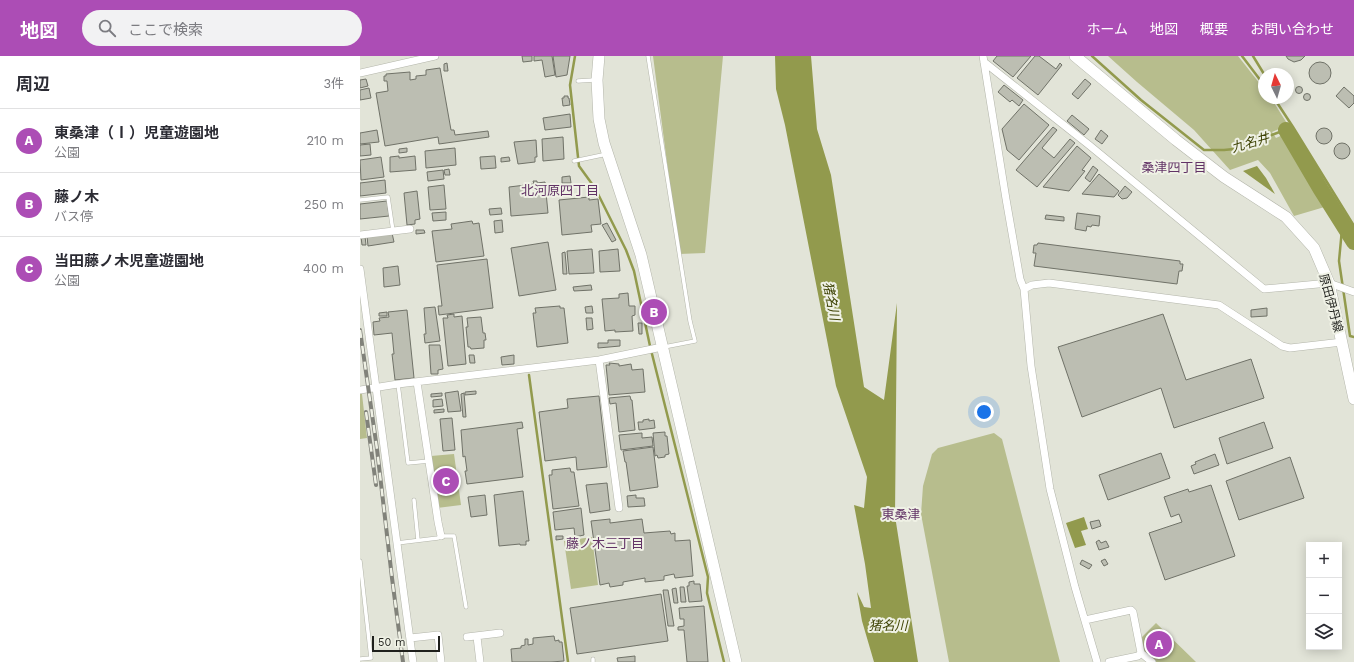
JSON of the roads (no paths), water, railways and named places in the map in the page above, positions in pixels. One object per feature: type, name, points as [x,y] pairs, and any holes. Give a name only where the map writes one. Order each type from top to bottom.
[{"type":"street","points":[[360,74],[435,56]]},
{"type":"street","points":[[599,56],[597,80],[599,119],[608,154],[641,255],[736,662]]},
{"type":"street","name":"原田伊丹線","points":[[1076,56],[1176,140],[1224,177],[1286,217],[1314,248],[1328,283],[1354,394]]},
{"type":"street","points":[[984,59],[1264,289],[1328,283],[1354,292]]},
{"type":"street","points":[[984,59],[1006,199],[1020,279],[1024,289],[1031,366],[1050,489],[1097,662]]},
{"type":"street","points":[[360,234],[410,229]]},
{"type":"street","points":[[360,269],[414,662]]},
{"type":"street","points":[[1024,289],[1032,285],[1049,283],[1219,305],[1282,346],[1290,348],[1342,342]]},
{"type":"street","points":[[360,390],[398,384],[599,360],[662,347]]},
{"type":"street","points":[[599,360],[619,508]]},
{"type":"street","points":[[417,382],[441,536]]},
{"type":"street","points":[[1085,620],[1131,610],[1133,612],[1141,653],[1152,662]]},
{"type":"street","points":[[468,638],[500,633]]},
{"type":"street","points":[[410,638],[438,635],[442,662]]},
{"type":"street","points":[[477,637],[480,662]]},
{"type":"street","points":[[1109,662],[1138,656],[1141,653]]},
{"type":"lane","points":[[648,56],[689,313],[695,341],[662,347]]},
{"type":"lane","points":[[578,81],[597,80]]},
{"type":"lane","points":[[574,161],[608,154]]},
{"type":"lane","points":[[360,200],[388,197],[393,231]]},
{"type":"lane","points":[[398,384],[408,463],[429,461]]},
{"type":"lane","points":[[414,500],[418,540]]},
{"type":"lane","points":[[397,543],[438,538],[441,536],[454,536],[466,607]]},
{"type":"lane","points":[[360,561],[371,658],[360,659]]},
{"type":"water","name":"猪名川","points":[[775,56],[811,56],[817,129],[831,175],[864,387],[884,400],[897,303],[895,516],[918,662],[874,662],[862,621],[857,592],[864,607],[871,608],[865,564],[854,505],[864,508],[867,477],[836,386],[785,125],[776,89]]},
{"type":"water","points":[[1257,166],[1266,178],[1275,194],[1243,171]]},
{"type":"water","points":[[1084,517],[1088,529],[1081,531],[1086,545],[1075,548],[1066,523]]},
{"type":"waterway","points":[[575,56],[570,85],[579,166],[595,188],[626,250],[634,271],[650,346],[708,577],[707,593],[724,662]]},
{"type":"waterway","name":"九名井","points":[[1092,56],[1141,100],[1204,150],[1234,149],[1293,127],[1278,104]]},
{"type":"waterway","points":[[1242,56],[1258,77]]},
{"type":"waterway","points":[[1253,56],[1260,68]]},
{"type":"waterway","points":[[1293,127],[1354,226]]},
{"type":"waterway","name":"九名井","points":[[1286,130],[1354,242]]},
{"type":"waterway","points":[[1320,188],[1319,191],[1342,229],[1339,261],[1350,336],[1354,337]]},
{"type":"waterway","points":[[529,375],[568,662]]},
{"type":"railway","points":[[360,330],[377,449],[403,662]]},
{"type":"railway","points":[[366,412],[376,485]]},
{"type":"place","name":"藤ノ木","points":[[654,312]]},
{"type":"place","name":"当田藤ノ木児童遊園地","points":[[446,481]]},
{"type":"place","name":"東桑津（Ⅰ）児童遊園地","points":[[1159,644]]},
{"type":"district","name":"桑津四丁目","points":[[1174,167]]},
{"type":"district","name":"北河原四丁目","points":[[560,190]]},
{"type":"district","name":"東桑津","points":[[901,514]]},
{"type":"district","name":"藤ノ木三丁目","points":[[605,543]]}]
